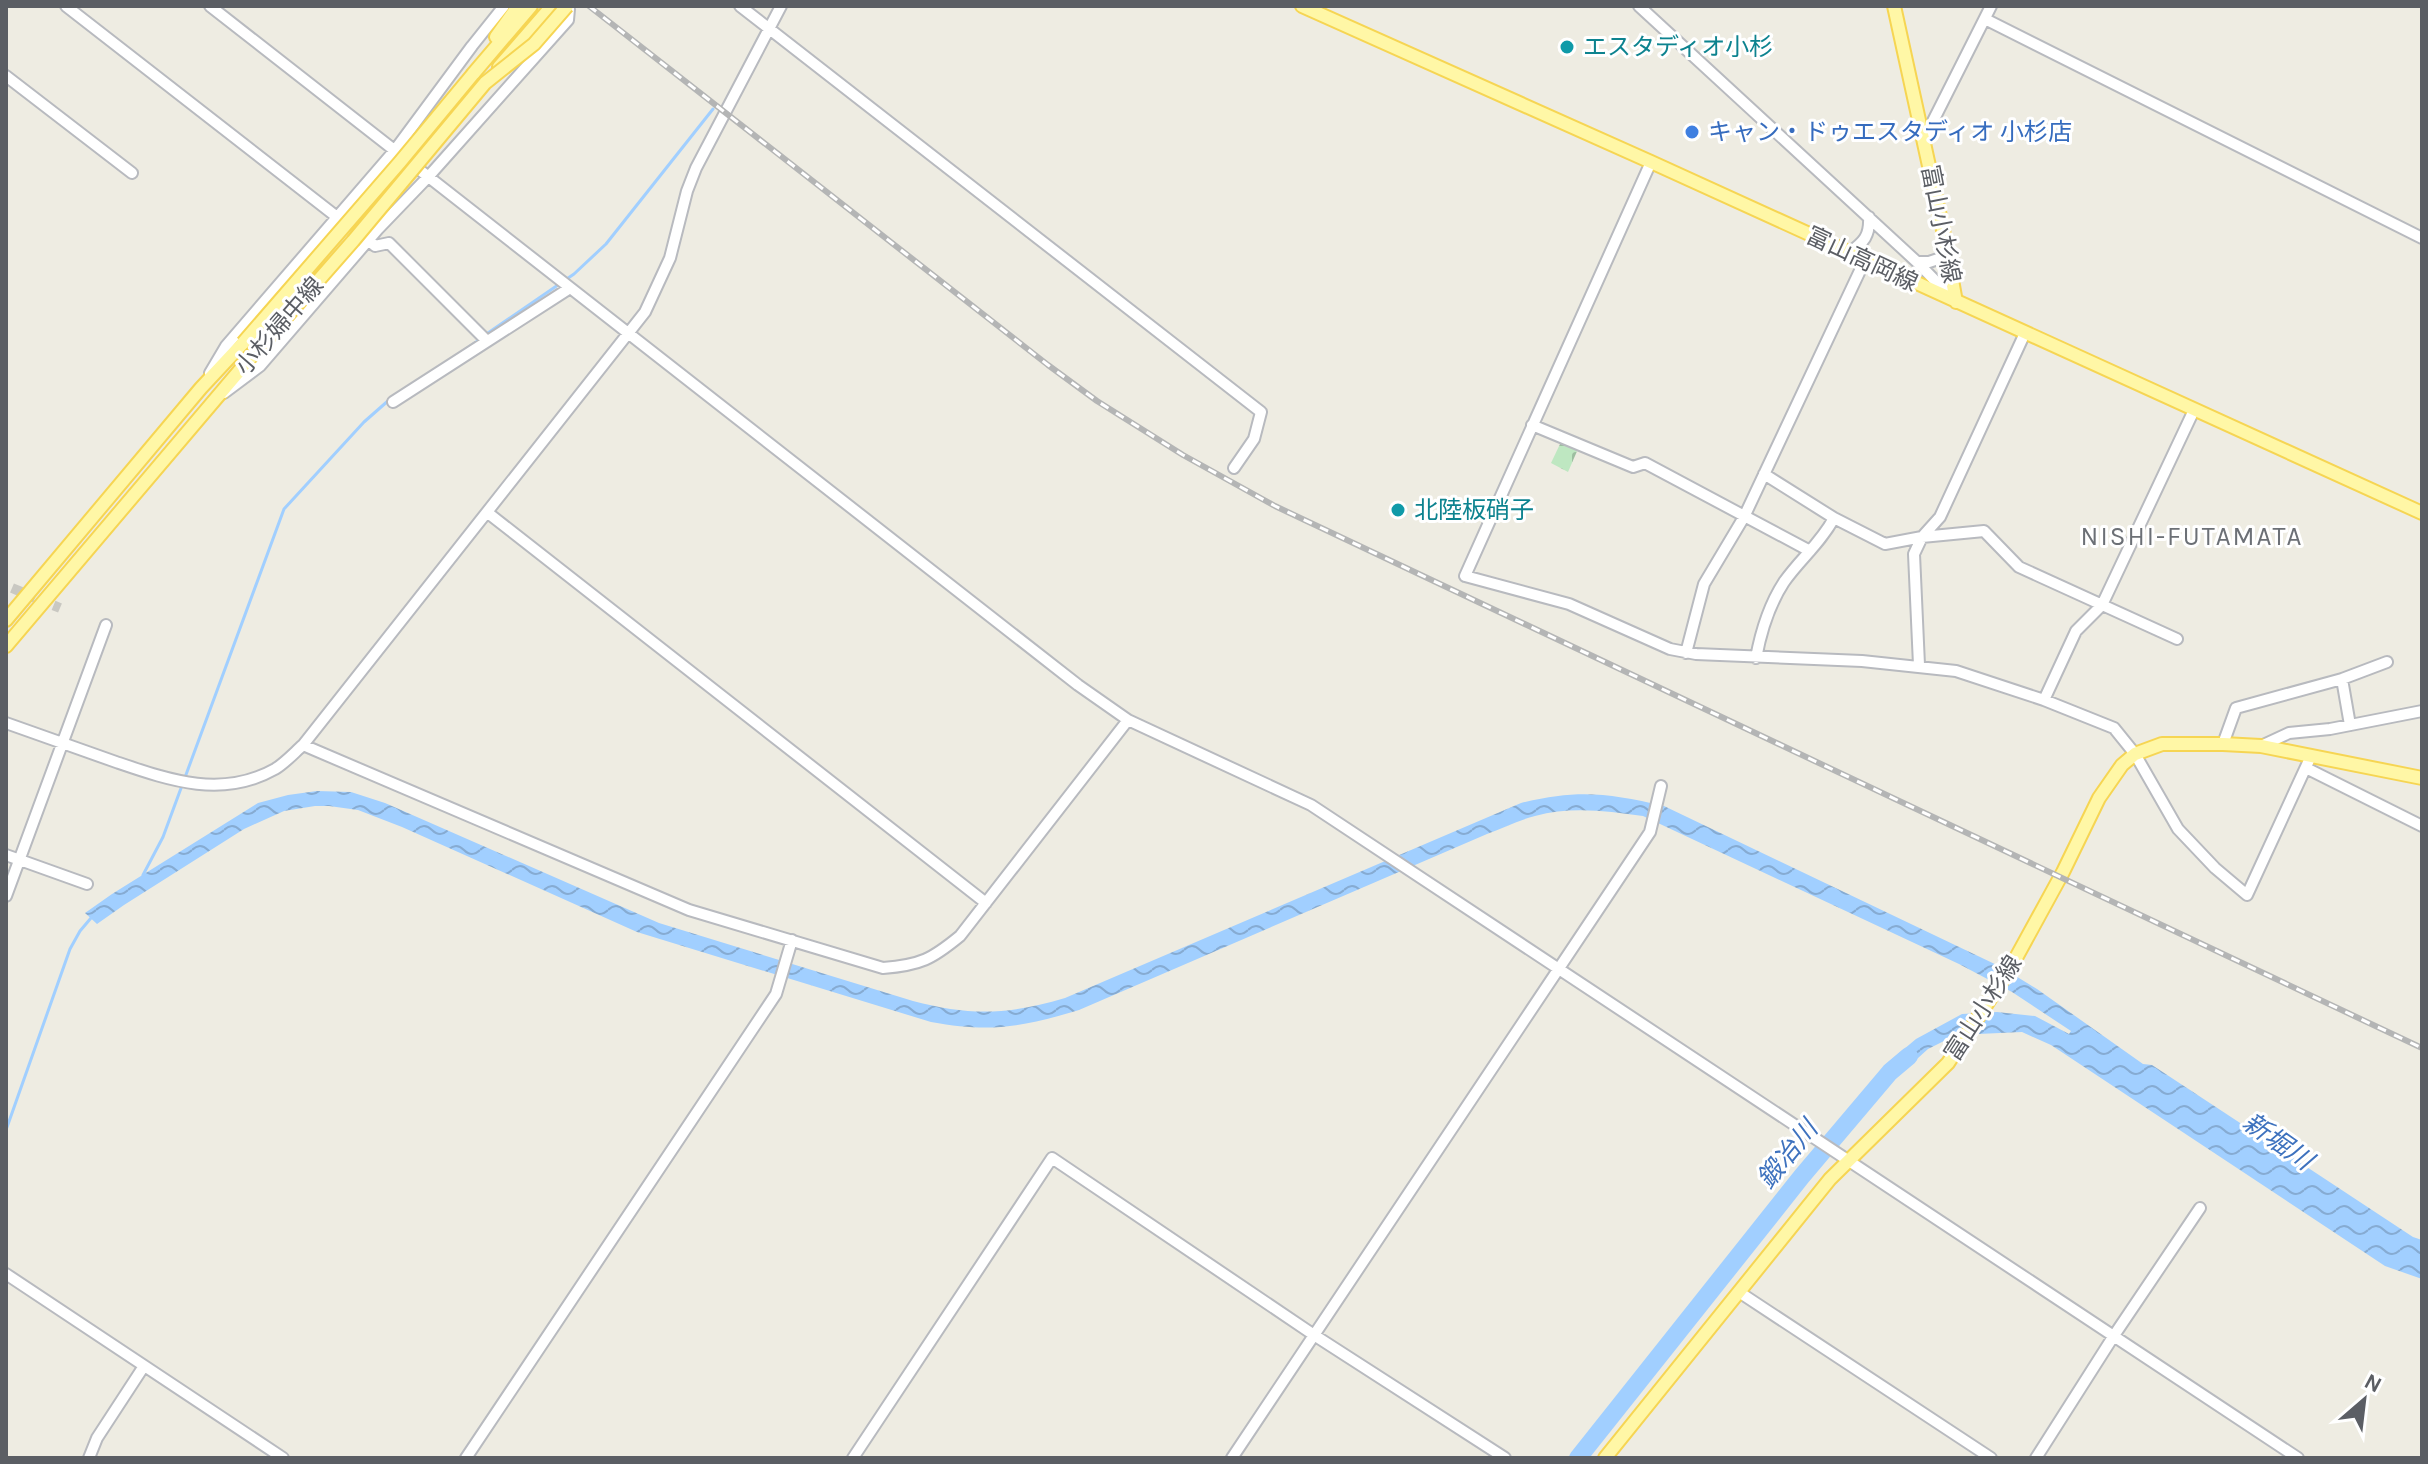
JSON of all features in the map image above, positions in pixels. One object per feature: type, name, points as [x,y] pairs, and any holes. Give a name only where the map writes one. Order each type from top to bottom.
[{"type":"main road","points":[[473,74],[518,6]]},
{"type":"main road","name":"小杉婦中線","points":[[6,620],[201,388],[400,162],[531,6]]},
{"type":"main road","name":"小杉婦中線","points":[[6,646],[552,6]]},
{"type":"main road","points":[[485,83],[534,44],[566,6]]},
{"type":"main road","name":"富山高岡線","points":[[1302,6],[2422,513]]},
{"type":"main road","name":"富山小杉線","points":[[1894,6],[1947,247],[1956,302]]},
{"type":"main road","points":[[2135,754],[2162,744],[2261,746],[2308,762],[2422,778]]},
{"type":"main road","name":"富山小杉線","points":[[1605,1458],[1830,1179],[1843,1156],[1934,1079],[1966,1038],[2011,967],[2099,798],[2113,776],[2135,754]]},
{"type":"street","points":[[66,6],[337,217]]},
{"type":"street","points":[[210,6],[1078,685],[1128,720],[1311,805],[2298,1458]]},
{"type":"street","points":[[201,388],[226,346],[395,150],[504,6]]},
{"type":"street","points":[[216,399],[260,366],[368,240],[568,20],[569,9],[566,6]]},
{"type":"street","points":[[740,6],[1261,412],[1254,439],[1234,468]]},
{"type":"street","points":[[6,723],[164,779],[192,784],[221,786],[254,778],[278,767],[303,745],[645,312],[670,258],[696,168],[781,6]]},
{"type":"street","points":[[1639,6],[1869,217],[1956,302]]},
{"type":"street","points":[[1924,139],[1991,6]]},
{"type":"street","points":[[1985,19],[2422,238]]},
{"type":"street","points":[[6,76],[132,173]]},
{"type":"street","points":[[1651,162],[1465,576],[1569,604],[1670,649],[1686,653],[1919,665],[1956,671],[2044,700],[2114,728],[2135,754],[2178,829],[2215,868],[2247,895],[2308,762],[2422,826]]},
{"type":"street","points":[[1849,253],[1864,242],[1870,229],[1869,217]]},
{"type":"street","points":[[368,240],[375,246],[389,243],[487,341]]},
{"type":"street","points":[[1917,262],[1941,258],[1947,247]]},
{"type":"street","points":[[1686,653],[1704,584],[1744,517],[1865,260]]},
{"type":"street","points":[[393,402],[570,288]]},
{"type":"street","points":[[1919,665],[1914,554],[1922,537],[1940,517],[2025,333]]},
{"type":"street","points":[[2044,700],[2076,631],[2102,605],[2194,410]]},
{"type":"street","points":[[1532,425],[1633,467],[1645,463],[1810,551]]},
{"type":"street","points":[[1764,474],[1834,518],[1885,544],[1984,531],[2019,567],[2177,639]]},
{"type":"street","points":[[488,513],[986,903]]},
{"type":"street","points":[[1756,658],[1762,626],[1784,582],[1824,538],[1834,518]]},
{"type":"street","points":[[6,896],[106,625]]},
{"type":"street","points":[[2223,744],[2236,708],[2342,679],[2387,662]]},
{"type":"street","points":[[2342,679],[2350,725]]},
{"type":"street","points":[[2261,746],[2289,733],[2422,711]]},
{"type":"street","points":[[303,745],[689,910],[883,968],[906,966],[935,956],[960,936],[1128,720]]},
{"type":"street","points":[[1232,1458],[1652,826],[1661,786]]},
{"type":"street","points":[[6,855],[87,884]]},
{"type":"street","points":[[466,1458],[776,994],[792,940]]},
{"type":"street","points":[[853,1458],[1052,1158],[1314,1335],[1505,1458]]},
{"type":"street","points":[[2036,1458],[2200,1208]]},
{"type":"street","points":[[6,1274],[283,1458]]},
{"type":"street","points":[[1739,1292],[1991,1458]]},
{"type":"street","points":[[89,1458],[97,1438],[144,1366]]},
{"type":"green space","points":[[1561,442],[1578,449],[1568,472],[1551,463]]},
{"type":"water","points":[[317,791],[351,792],[385,803],[659,923],[913,1001],[989,1012],[1025,1008],[1065,998],[1521,803],[1593,794],[1664,806],[2001,967],[2037,989],[2143,1064],[2152,1065],[2422,1240],[2422,1279],[2385,1266],[2051,1045],[2022,1032],[1956,1035],[1928,1049],[1897,1077],[1885,1065],[1916,1039],[1962,1014],[1997,1012],[2035,1016],[2069,1034],[2071,1031],[2012,992],[1959,964],[1643,816],[1576,810],[1523,820],[1079,1010],[1040,1021],[989,1028],[931,1022],[637,932],[402,827],[358,810],[329,806],[284,811],[244,829],[97,924],[85,913],[258,803]]},
{"type":"waterway","points":[[485,335],[574,274],[606,244],[713,109]]},
{"type":"waterway","points":[[456,356],[479,340]]},
{"type":"waterway","points":[[143,875],[163,837],[284,509],[364,422],[389,400]]},
{"type":"waterway","points":[[6,1130],[70,949],[91,918]]},
{"type":"waterway","name":"鍛冶川","points":[[1578,1458],[1802,1176],[1890,1072],[1909,1056]]},
{"type":"tunnel","points":[[12,588],[60,608]]},
{"type":"railway","points":[[589,6],[1048,365],[1097,401],[1183,455],[1275,506],[2422,1048]]},
{"type":"place","name":"エスタディオ小杉","points":[[1567,47]]},
{"type":"place","name":"キャン・ドゥエスタディオ 小杉店","points":[[1692,132]]},
{"type":"place","name":"北陸板硝子","points":[[1398,510]]},
{"type":"district","name":"NISHI-FUTAMATA","points":[[2192,536]]},
{"type":"water label","name":"新堀川","points":[[2278,1141]]}]
